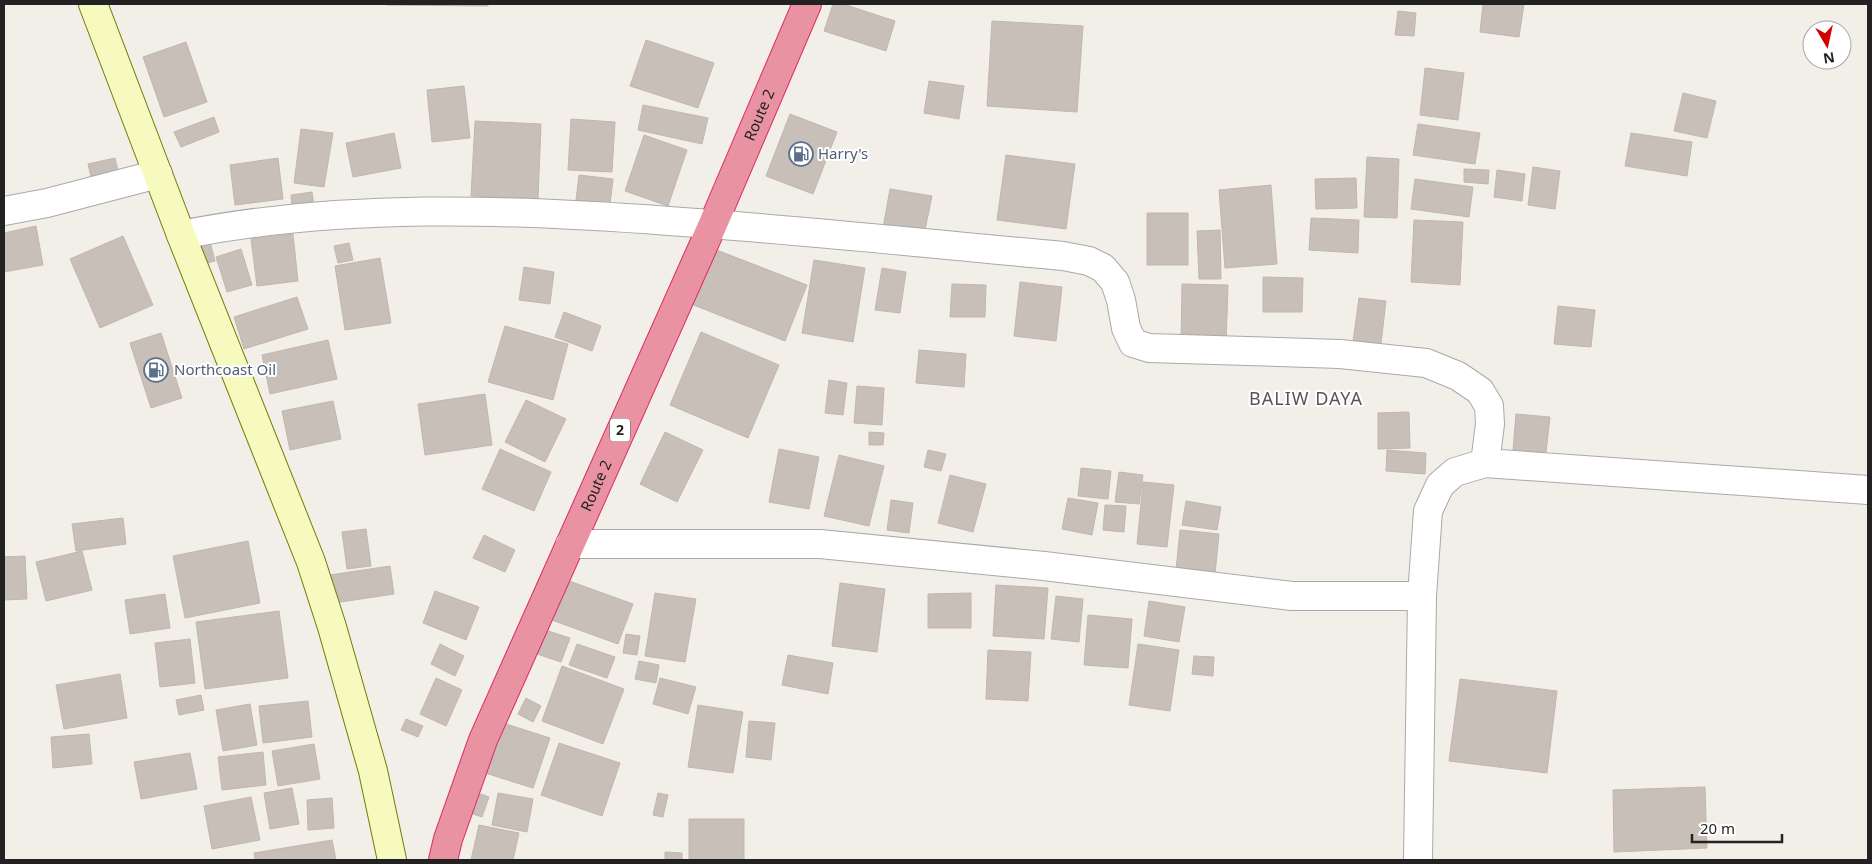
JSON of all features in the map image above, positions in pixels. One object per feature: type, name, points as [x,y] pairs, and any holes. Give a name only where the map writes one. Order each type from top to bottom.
[{"type":"highway","name":"Route 2","points":[[443,860],[448,839],[483,740],[713,224],[807,4]]},
{"type":"main road","points":[[93,4],[181,235],[311,562],[332,627],[373,771],[392,860]]},
{"type":"street","points":[[4,211],[47,203],[158,174]]},
{"type":"street","points":[[181,235],[220,227],[274,220],[366,212],[493,211],[604,216],[713,224],[1064,256],[1089,261],[1103,268],[1116,282],[1126,328],[1133,343],[1149,348],[1340,354],[1426,363],[1458,376],[1480,391],[1489,406],[1490,424],[1484,463]]},
{"type":"street","points":[[1418,860],[1422,596],[1428,511],[1440,485],[1454,472],[1484,463],[1868,490]]},
{"type":"street","points":[[570,544],[820,544],[1044,566],[1292,596],[1422,596]]},
{"type":"building","points":[[488,4],[488,6],[386,5]]},
{"type":"building","points":[[833,4],[843,4],[895,21],[886,51],[824,31]]},
{"type":"building","points":[[1483,4],[1524,4],[1519,37],[1480,32]]},
{"type":"building","points":[[1398,11],[1416,13],[1414,36],[1395,35]]},
{"type":"building","points":[[992,21],[1083,26],[1077,112],[987,106]]},
{"type":"building","points":[[646,40],[714,63],[698,108],[630,86]]},
{"type":"building","points":[[186,42],[207,102],[164,117],[143,57]]},
{"type":"building","points":[[1425,68],[1464,73],[1458,120],[1420,115]]},
{"type":"building","points":[[929,81],[964,86],[959,119],[924,113]]},
{"type":"building","points":[[464,86],[470,138],[432,142],[427,90]]},
{"type":"building","points":[[1683,93],[1716,101],[1707,138],[1674,131]]},
{"type":"building","points":[[643,105],[708,118],[702,144],[638,130]]},
{"type":"building","name":"Harry's","points":[[790,114],[837,132],[813,194],[766,176]]},
{"type":"building","points":[[214,117],[219,132],[181,147],[174,132]]},
{"type":"building","points":[[571,119],[615,122],[612,172],[568,170]]},
{"type":"building","points":[[475,121],[541,124],[538,199],[471,196]]},
{"type":"building","points":[[1418,124],[1480,133],[1475,164],[1413,155]]},
{"type":"building","points":[[301,129],[333,133],[324,187],[294,183]]},
{"type":"building","points":[[394,133],[401,168],[353,177],[346,143]]},
{"type":"building","points":[[1631,133],[1692,142],[1687,176],[1625,166]]},
{"type":"building","points":[[644,135],[687,150],[668,206],[625,191]]},
{"type":"building","points":[[1006,155],[1075,164],[1066,229],[997,220]]},
{"type":"building","points":[[1367,157],[1399,159],[1397,218],[1364,217]]},
{"type":"building","points":[[115,158],[118,171],[91,177],[88,164]]},
{"type":"building","points":[[278,158],[283,199],[235,205],[230,165]]},
{"type":"building","points":[[1533,167],[1560,171],[1555,209],[1528,205]]},
{"type":"building","points":[[1464,169],[1489,170],[1488,184],[1464,182]]},
{"type":"building","points":[[1497,170],[1525,174],[1522,201],[1494,197]]},
{"type":"building","points":[[579,175],[613,179],[610,204],[576,200]]},
{"type":"building","points":[[1356,178],[1357,208],[1316,209],[1315,179]]},
{"type":"building","points":[[1415,179],[1473,187],[1469,217],[1411,209]]},
{"type":"building","points":[[1271,185],[1277,264],[1225,268],[1219,190]]},
{"type":"building","points":[[890,189],[932,196],[924,235],[883,228]]},
{"type":"building","points":[[312,192],[314,206],[292,208],[291,195]]},
{"type":"building","points":[[1147,213],[1188,213],[1188,265],[1147,265]]},
{"type":"building","points":[[1311,218],[1359,220],[1358,253],[1309,250]]},
{"type":"building","points":[[1414,220],[1463,222],[1460,285],[1411,282]]},
{"type":"building","points":[[36,226],[43,265],[4,272],[4,233]]},
{"type":"building","points":[[1220,230],[1221,279],[1199,279],[1197,231]]},
{"type":"building","points":[[208,234],[215,261],[196,266],[189,238]]},
{"type":"building","points":[[293,234],[298,281],[257,286],[251,239]]},
{"type":"building","points":[[123,236],[153,305],[100,328],[70,259]]},
{"type":"building","points":[[349,243],[353,260],[338,263],[334,246]]},
{"type":"building","points":[[241,249],[252,285],[227,292],[216,257]]},
{"type":"building","points":[[714,249],[807,285],[785,341],[691,304]]},
{"type":"building","points":[[380,258],[391,323],[345,330],[335,266]]},
{"type":"building","points":[[814,260],[865,268],[853,342],[802,333]]},
{"type":"building","points":[[524,267],[554,272],[550,304],[519,300]]},
{"type":"building","points":[[882,268],[906,272],[900,313],[875,310]]},
{"type":"building","points":[[1263,277],[1303,278],[1302,312],[1263,312]]},
{"type":"building","points":[[1020,282],[1062,287],[1056,341],[1014,336]]},
{"type":"building","points":[[952,284],[986,285],[985,317],[950,317]]},
{"type":"building","points":[[1182,284],[1228,285],[1226,344],[1181,343]]},
{"type":"building","points":[[297,297],[308,329],[244,349],[234,317]]},
{"type":"building","points":[[1359,298],[1386,301],[1380,352],[1352,349]]},
{"type":"building","points":[[1558,306],[1595,310],[1591,347],[1554,344]]},
{"type":"building","points":[[564,312],[601,326],[592,351],[555,337]]},
{"type":"building","points":[[505,326],[568,344],[553,400],[488,382]]},
{"type":"building","points":[[701,332],[779,365],[748,438],[670,405]]},
{"type":"building","name":"Northcoast Oil","points":[[161,333],[182,398],[151,408],[130,343]]},
{"type":"building","points":[[328,340],[337,379],[270,394],[262,355]]},
{"type":"building","points":[[919,350],[966,354],[964,387],[916,383]]},
{"type":"building","points":[[829,380],[847,383],[843,415],[825,413]]},
{"type":"building","points":[[857,386],[884,388],[882,425],[854,423]]},
{"type":"building","points":[[485,394],[492,445],[425,455],[418,404]]},
{"type":"building","points":[[526,400],[566,419],[545,462],[505,442]]},
{"type":"building","points":[[333,401],[341,439],[290,450],[282,411]]},
{"type":"building","points":[[1409,412],[1410,448],[1378,449],[1378,413]]},
{"type":"building","points":[[1516,414],[1550,417],[1546,452],[1513,450]]},
{"type":"building","points":[[665,432],[703,450],[677,502],[640,484]]},
{"type":"building","points":[[869,432],[884,433],[883,445],[869,445]]},
{"type":"building","points":[[500,449],[551,472],[534,511],[482,489]]},
{"type":"building","points":[[779,449],[819,457],[809,509],[769,502]]},
{"type":"building","points":[[928,450],[946,454],[941,471],[924,467]]},
{"type":"building","points":[[1387,450],[1426,453],[1425,474],[1386,471]]},
{"type":"building","points":[[839,455],[884,466],[869,526],[824,516]]},
{"type":"building","points":[[1081,468],[1111,471],[1108,499],[1078,496]]},
{"type":"building","points":[[1119,472],[1143,475],[1139,504],[1115,502]]},
{"type":"building","points":[[950,475],[986,484],[973,532],[938,523]]},
{"type":"building","points":[[1143,482],[1174,485],[1167,547],[1137,544]]},
{"type":"building","points":[[1068,498],[1098,503],[1092,535],[1062,529]]},
{"type":"building","points":[[891,500],[913,503],[909,533],[887,530]]},
{"type":"building","points":[[1186,501],[1221,507],[1217,530],[1182,525]]},
{"type":"building","points":[[1105,505],[1126,506],[1124,532],[1103,530]]},
{"type":"building","points":[[123,518],[126,544],[76,551],[72,524]]},
{"type":"building","points":[[366,529],[371,566],[347,569],[342,532]]},
{"type":"building","points":[[1180,530],[1219,534],[1215,574],[1176,570]]},
{"type":"building","points":[[484,535],[515,550],[505,572],[473,558]]},
{"type":"building","points":[[248,541],[260,603],[185,618],[173,556]]},
{"type":"building","points":[[82,551],[92,590],[46,601],[36,562]]},
{"type":"building","points":[[25,556],[27,599],[4,600],[4,557]]},
{"type":"building","points":[[390,566],[394,594],[334,603],[330,575]]},
{"type":"building","points":[[561,578],[633,604],[618,644],[546,618]]},
{"type":"building","points":[[840,583],[885,589],[877,652],[832,646]]},
{"type":"building","points":[[996,585],[1048,588],[1044,639],[993,636]]},
{"type":"building","points":[[435,591],[479,607],[466,640],[423,623]]},
{"type":"building","points":[[655,593],[696,599],[685,662],[645,656]]},
{"type":"building","points":[[971,593],[971,628],[928,628],[928,594]]},
{"type":"building","points":[[165,594],[170,628],[130,634],[125,600]]},
{"type":"building","points":[[1056,596],[1083,599],[1079,642],[1051,639]]},
{"type":"building","points":[[1149,601],[1185,607],[1179,642],[1144,636]]},
{"type":"building","points":[[279,611],[288,678],[205,689],[196,622]]},
{"type":"building","points":[[1088,615],[1132,619],[1128,668],[1084,665]]},
{"type":"building","points":[[545,630],[570,638],[561,662],[537,654]]},
{"type":"building","points":[[626,634],[640,636],[637,655],[623,653]]},
{"type":"building","points":[[190,639],[195,683],[160,687],[155,643]]},
{"type":"building","points":[[440,644],[464,656],[455,676],[431,664]]},
{"type":"building","points":[[577,644],[615,657],[607,678],[569,665]]},
{"type":"building","points":[[1138,644],[1179,650],[1170,711],[1129,705]]},
{"type":"building","points":[[988,650],[1031,652],[1028,701],[986,699]]},
{"type":"building","points":[[788,655],[833,663],[828,694],[782,685]]},
{"type":"building","points":[[1194,656],[1214,657],[1213,676],[1192,674]]},
{"type":"building","points":[[639,661],[659,665],[656,683],[635,679]]},
{"type":"building","points":[[562,666],[624,689],[603,744],[542,721]]},
{"type":"building","points":[[120,674],[127,718],[64,729],[56,685]]},
{"type":"building","points":[[436,678],[462,690],[446,726],[420,714]]},
{"type":"building","points":[[660,678],[696,687],[688,714],[653,704]]},
{"type":"building","points":[[1460,679],[1557,691],[1547,773],[1449,761]]},
{"type":"building","points":[[201,695],[204,710],[179,715],[176,700]]},
{"type":"building","points":[[526,698],[541,706],[533,722],[518,714]]},
{"type":"building","points":[[308,701],[312,737],[263,743],[259,706]]},
{"type":"building","points":[[250,704],[257,745],[223,751],[216,710]]},
{"type":"building","points":[[698,705],[743,712],[733,773],[688,767]]},
{"type":"building","points":[[406,719],[423,726],[418,737],[401,730]]},
{"type":"building","points":[[749,721],[775,723],[771,760],[746,757]]},
{"type":"building","points":[[500,722],[550,738],[533,788],[485,773]]},
{"type":"building","points":[[89,734],[92,764],[53,768],[51,737]]},
{"type":"building","points":[[559,743],[620,763],[602,816],[541,795]]},
{"type":"building","points":[[314,744],[320,779],[278,786],[272,751]]},
{"type":"building","points":[[263,752],[266,785],[222,790],[218,757]]},
{"type":"building","points":[[190,753],[197,789],[141,799],[134,762]]},
{"type":"building","points":[[1705,787],[1707,848],[1614,852],[1613,790]]},
{"type":"building","points":[[292,788],[299,824],[270,829],[264,793]]},
{"type":"building","points":[[478,793],[489,797],[482,817],[470,813]]},
{"type":"building","points":[[498,793],[533,799],[527,832],[492,825]]},
{"type":"building","points":[[658,793],[668,795],[663,817],[653,815]]},
{"type":"building","points":[[251,797],[260,840],[212,849],[204,806]]},
{"type":"building","points":[[332,798],[334,828],[308,830],[307,800]]},
{"type":"building","points":[[689,819],[744,819],[744,860],[689,860]]},
{"type":"building","points":[[479,825],[519,833],[513,860],[471,860]]},
{"type":"building","points":[[332,840],[336,860],[255,860],[254,853]]},
{"type":"building","points":[[665,852],[682,853],[682,860],[665,860]]},
{"type":"place","name":"Harry's","points":[[801,154]]},
{"type":"place","name":"Northcoast Oil","points":[[156,370]]},
{"type":"district","name":"BALIW DAYA","points":[[1306,399]]}]
